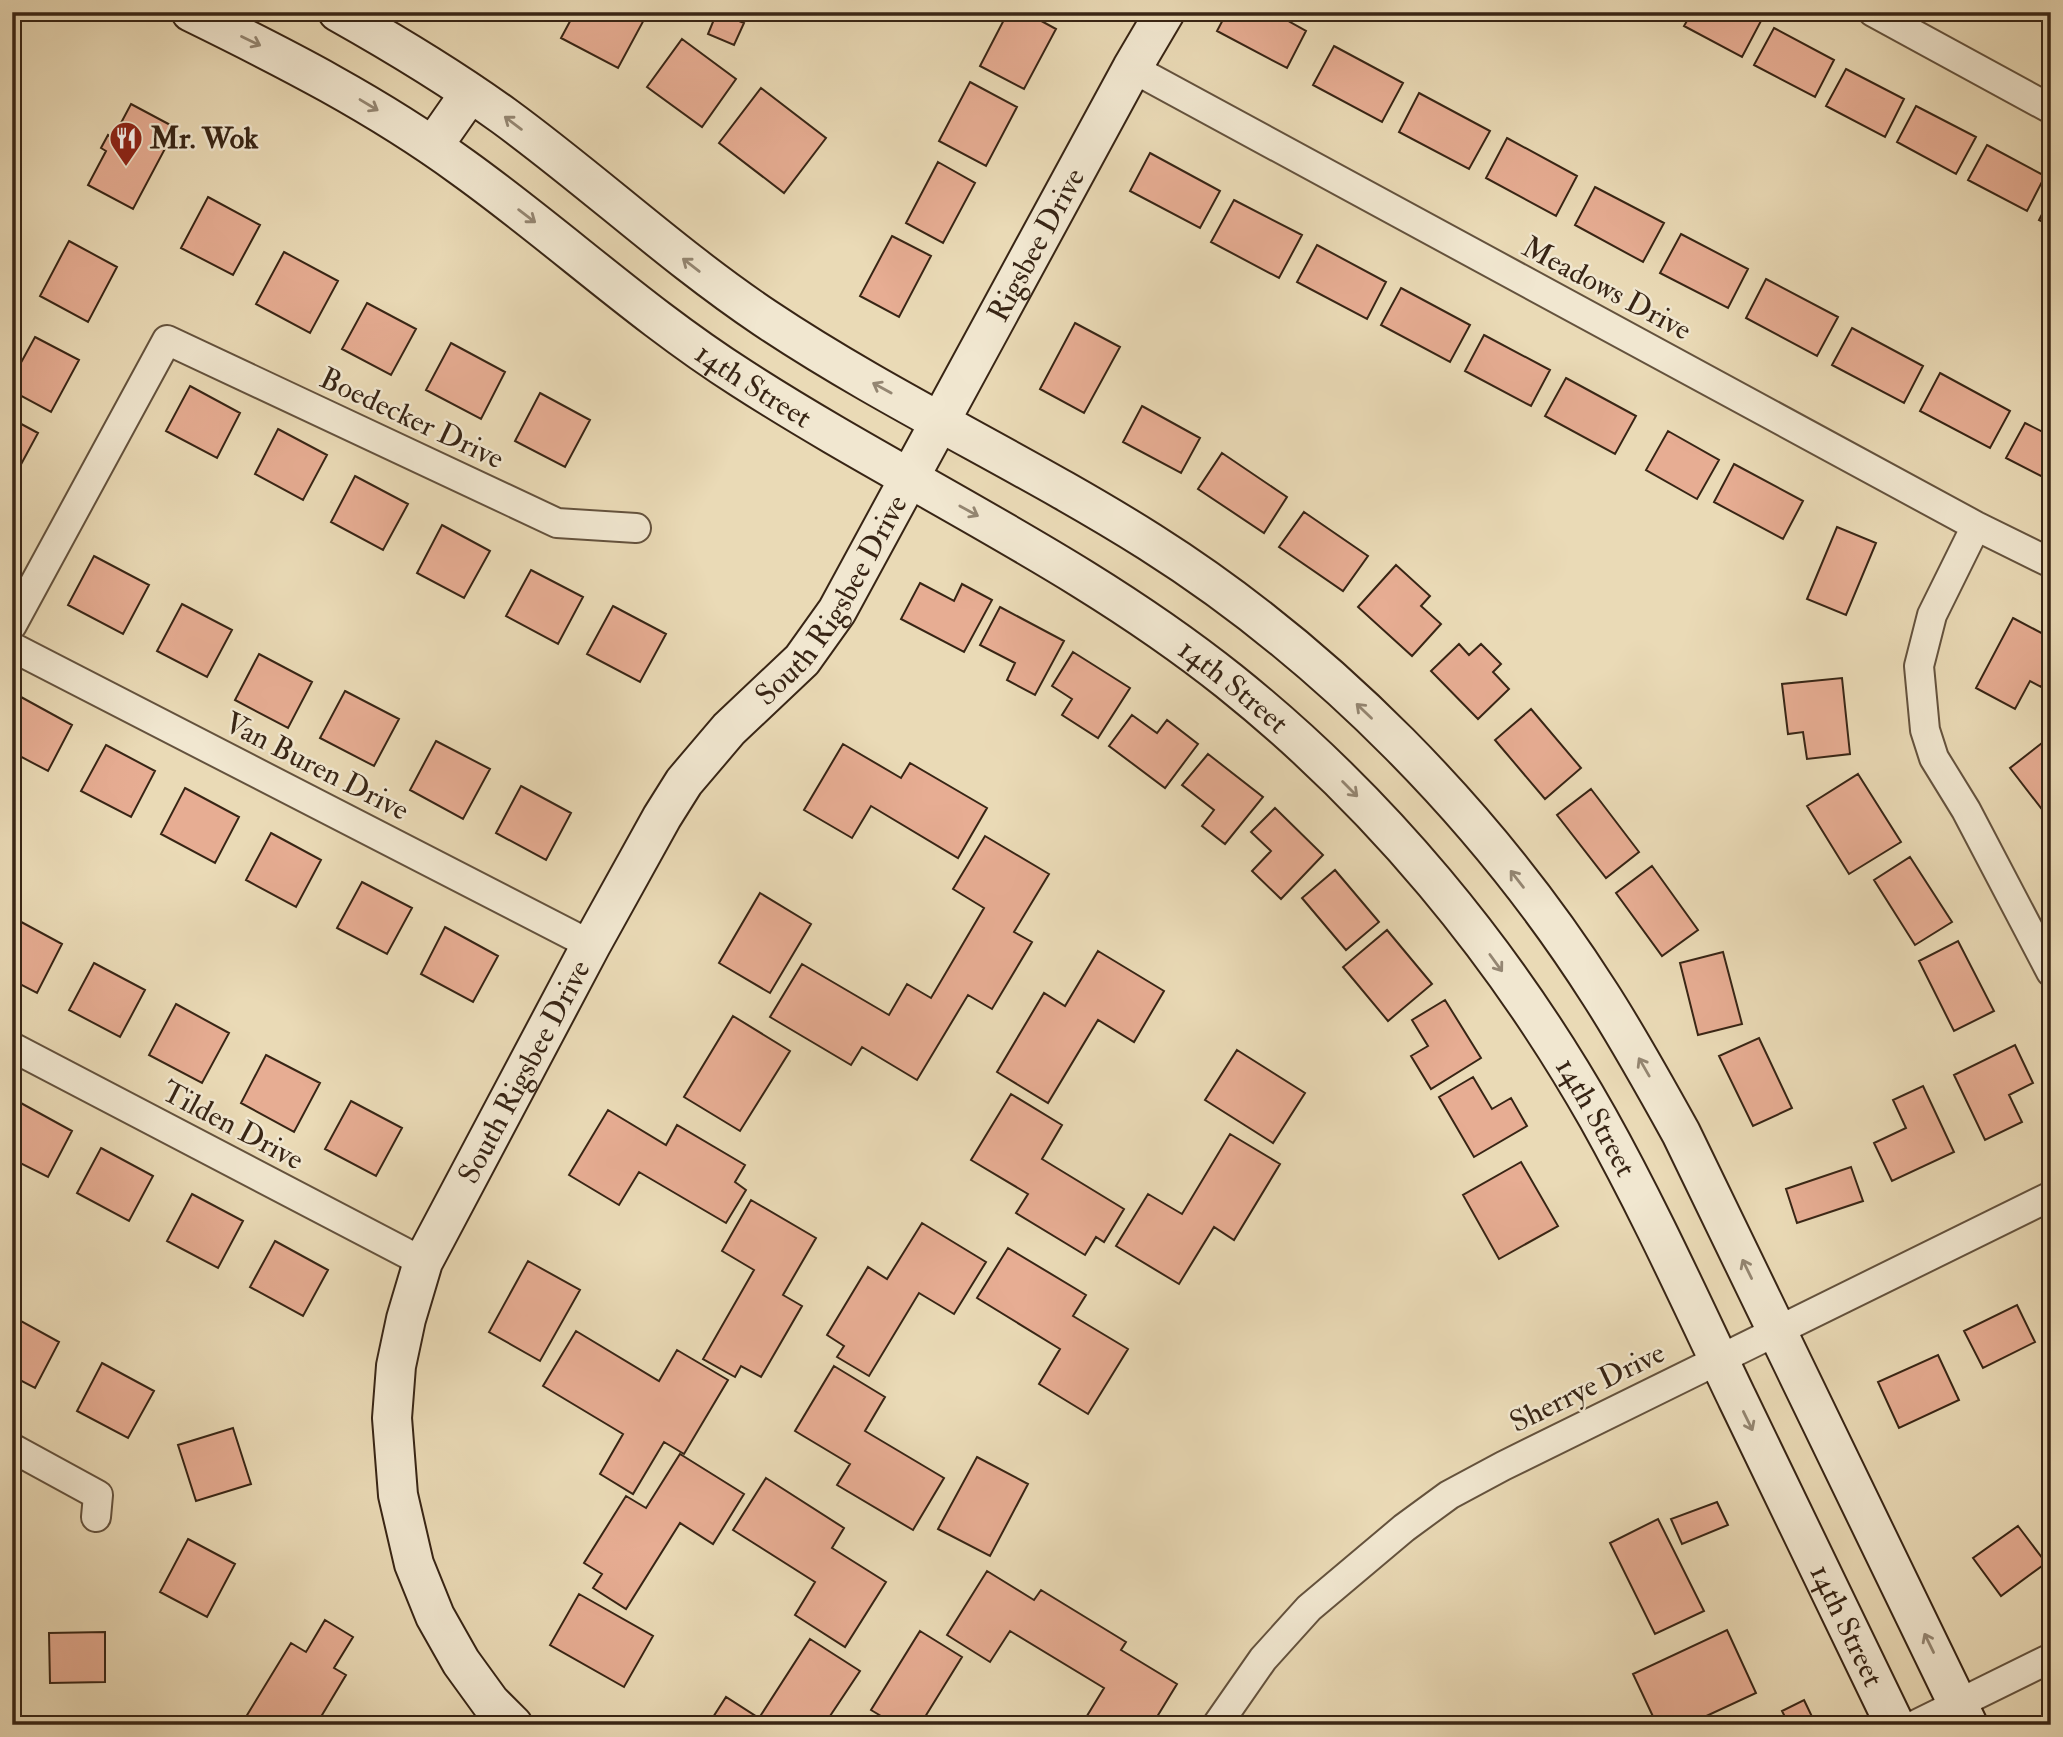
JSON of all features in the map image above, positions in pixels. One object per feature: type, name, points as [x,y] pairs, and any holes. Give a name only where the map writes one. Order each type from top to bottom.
[{"type":"main road","name":"14th Street","points":[[191,12],[302,66],[370,105],[433,146],[538,224],[690,344],[775,400],[1070,570],[1188,649],[1302,743],[1393,833],[1465,920],[1542,1027],[1623,1165],[1895,1725]]},
{"type":"main road","name":"14th Street","points":[[338,12],[470,93],[544,146],[720,288],[829,359],[942,421],[1153,544],[1241,605],[1363,709],[1436,784],[1470,821],[1532,898],[1600,993],[1681,1133],[1963,1715]]},
{"type":"main road","name":"Rigsbee Drive","points":[[910,477],[1165,12]]},
{"type":"main road","points":[[433,146],[470,93]]},
{"type":"main road","name":"South Rigsbee Drive","points":[[513,1725],[490,1702],[461,1662],[435,1616],[414,1564],[398,1495],[392,1419],[396,1366],[406,1319],[424,1262],[591,945],[662,817],[684,782],[729,729],[802,660],[820,637],[910,477]]},
{"type":"street","points":[[1873,12],[2051,109]]},
{"type":"street","name":"Meadows Drive","points":[[1132,68],[1976,526],[2051,564]]},
{"type":"street","name":"Boedecker Drive","points":[[12,625],[167,340],[557,523],[636,528]]},
{"type":"street","points":[[1976,526],[1932,615],[1919,666],[1926,730],[1934,758],[1966,810],[2051,972]]},
{"type":"street","name":"Van Buren Drive","points":[[12,647],[591,945]]},
{"type":"street","name":"Tilden Drive","points":[[12,1046],[424,1262]]},
{"type":"street","name":"Sherrye Drive","points":[[1217,1725],[1263,1659],[1309,1608],[1404,1528],[1449,1495],[2051,1196]]},
{"type":"street","points":[[12,1448],[98,1495],[96,1517]]},
{"type":"street","points":[[1915,1725],[1963,1715],[2051,1658]]},
{"type":"building","points":[[530,12],[549,12],[545,20]]},
{"type":"building","points":[[575,12],[639,12],[646,16],[618,68],[561,38]]},
{"type":"building","points":[[717,12],[744,23],[734,45],[708,34]]},
{"type":"building","points":[[1008,12],[1025,12],[1056,29],[1024,89],[980,66]]},
{"type":"building","points":[[1227,12],[1272,12],[1306,31],[1287,68],[1217,31]]},
{"type":"building","points":[[1692,12],[1745,12],[1761,21],[1742,57],[1684,26]]},
{"type":"building","points":[[1774,28],[1834,60],[1815,97],[1754,65]]},
{"type":"building","points":[[682,39],[736,79],[702,127],[647,87]]},
{"type":"building","points":[[1334,46],[1403,83],[1382,122],[1313,85]]},
{"type":"building","points":[[1846,69],[1904,99],[1885,137],[1826,106]]},
{"type":"building","points":[[970,82],[1017,107],[986,166],[939,141]]},
{"type":"building","points":[[761,88],[826,138],[784,193],[719,143]]},
{"type":"building","points":[[1419,93],[1490,131],[1469,169],[1399,132]]},
{"type":"building","name":"Mr. Wok","points":[[131,104],[176,128],[133,209],[88,185],[106,151],[101,148],[108,135],[113,138]]},
{"type":"building","points":[[1916,106],[1976,137],[1956,174],[1897,142]]},
{"type":"building","points":[[1507,138],[1577,176],[1556,216],[1486,178]]},
{"type":"building","points":[[1987,145],[2045,176],[2027,211],[1968,180]]},
{"type":"building","points":[[1150,153],[1220,191],[1200,228],[1130,191]]},
{"type":"building","points":[[938,162],[975,183],[943,243],[906,223]]},
{"type":"building","points":[[1595,187],[1664,223],[1643,262],[1575,225]]},
{"type":"building","points":[[208,197],[260,225],[233,275],[181,248]]},
{"type":"building","points":[[2051,197],[2051,226],[2039,220]]},
{"type":"building","points":[[1234,200],[1302,235],[1279,278],[1211,242]]},
{"type":"building","points":[[1681,234],[1748,269],[1728,308],[1660,273]]},
{"type":"building","points":[[892,236],[931,256],[899,317],[860,296]]},
{"type":"building","points":[[69,241],[117,267],[88,322],[40,296]]},
{"type":"building","points":[[1317,245],[1386,282],[1367,319],[1297,282]]},
{"type":"building","points":[[284,252],[338,281],[310,333],[256,304]]},
{"type":"building","points":[[1766,279],[1838,317],[1817,356],[1746,318]]},
{"type":"building","points":[[1401,288],[1470,325],[1450,362],[1381,325]]},
{"type":"building","points":[[367,303],[416,329],[391,375],[342,349]]},
{"type":"building","points":[[1075,323],[1120,347],[1084,413],[1040,389]]},
{"type":"building","points":[[1852,328],[1923,366],[1904,403],[1832,365]]},
{"type":"building","points":[[1484,335],[1550,370],[1531,406],[1465,371]]},
{"type":"building","points":[[35,337],[79,360],[51,412],[12,391],[12,379]]},
{"type":"building","points":[[451,343],[505,372],[481,419],[426,390]]},
{"type":"building","points":[[1940,373],[2010,411],[1990,448],[1920,411]]},
{"type":"building","points":[[1566,378],[1636,416],[1615,454],[1545,416]]},
{"type":"building","points":[[190,386],[240,413],[217,458],[166,431]]},
{"type":"building","points":[[540,393],[590,420],[565,467],[515,441]]},
{"type":"building","points":[[1142,406],[1200,438],[1181,473],[1123,442]]},
{"type":"building","points":[[12,419],[38,433],[12,481]]},
{"type":"building","points":[[2025,423],[2051,436],[2051,481],[2006,458]]},
{"type":"building","points":[[278,429],[327,455],[303,500],[255,474]]},
{"type":"building","points":[[1668,431],[1719,460],[1697,499],[1646,470]]},
{"type":"building","points":[[1222,453],[1287,497],[1264,533],[1198,489]]},
{"type":"building","points":[[1734,464],[1803,501],[1783,539],[1714,502]]},
{"type":"building","points":[[355,476],[408,504],[383,550],[331,522]]},
{"type":"building","points":[[1304,512],[1368,556],[1343,591],[1279,547]]},
{"type":"building","points":[[442,525],[490,551],[464,598],[417,573]]},
{"type":"building","points":[[1837,527],[1876,543],[1846,615],[1807,599]]},
{"type":"building","points":[[94,556],[149,585],[123,634],[68,605]]},
{"type":"building","points":[[1396,565],[1430,596],[1421,606],[1441,624],[1412,656],[1358,607]]},
{"type":"building","points":[[531,570],[583,597],[558,644],[506,616]]},
{"type":"building","points":[[920,583],[954,601],[962,584],[992,600],[964,652],[901,619]]},
{"type":"building","points":[[182,604],[232,630],[207,677],[157,651]]},
{"type":"building","points":[[613,606],[666,634],[640,682],[587,654]]},
{"type":"building","points":[[1000,607],[1064,641],[1035,695],[1007,680],[1015,663],[980,645]]},
{"type":"building","points":[[2013,618],[2051,638],[2051,668],[2041,687],[2030,681],[2015,709],[1976,688]]},
{"type":"building","points":[[1459,644],[1469,655],[1481,644],[1501,664],[1493,672],[1509,689],[1478,719],[1431,671]]},
{"type":"building","points":[[1073,652],[1130,688],[1098,738],[1062,715],[1072,699],[1052,686]]},
{"type":"building","points":[[259,654],[312,682],[288,728],[235,700]]},
{"type":"building","points":[[1842,678],[1850,754],[1807,759],[1803,732],[1788,734],[1782,684]]},
{"type":"building","points":[[345,691],[399,719],[374,766],[320,738]]},
{"type":"building","points":[[21,697],[72,725],[48,771],[12,752],[12,714]]},
{"type":"building","points":[[1531,709],[1581,768],[1545,799],[1495,740]]},
{"type":"building","points":[[1132,715],[1157,733],[1167,720],[1198,744],[1165,788],[1109,746]]},
{"type":"building","points":[[2051,736],[2051,821],[2010,768]]},
{"type":"building","points":[[436,741],[490,769],[463,819],[410,790]]},
{"type":"building","points":[[843,744],[901,778],[910,763],[987,808],[958,858],[871,806],[852,838],[804,810]]},
{"type":"building","points":[[106,745],[155,771],[131,817],[81,791]]},
{"type":"building","points":[[1208,754],[1263,797],[1225,844],[1202,826],[1214,810],[1182,785]]},
{"type":"building","points":[[1858,774],[1901,842],[1849,874],[1807,806]]},
{"type":"building","points":[[521,786],[571,813],[546,860],[496,833]]},
{"type":"building","points":[[185,788],[239,817],[215,863],[161,834]]},
{"type":"building","points":[[1591,789],[1639,852],[1606,878],[1557,815]]},
{"type":"building","points":[[1275,808],[1323,855],[1281,899],[1252,871],[1271,851],[1251,832]]},
{"type":"building","points":[[271,833],[321,860],[296,907],[246,880]]},
{"type":"building","points":[[985,836],[1049,874],[1014,932],[1032,942],[992,1009],[968,995],[917,1080],[862,1047],[851,1065],[770,1017],[802,964],[889,1015],[907,984],[931,998],[984,908],[953,889]]},
{"type":"building","points":[[1910,857],[1952,922],[1915,945],[1874,880]]},
{"type":"building","points":[[1652,866],[1698,930],[1662,956],[1616,893]]},
{"type":"building","points":[[1335,870],[1379,922],[1346,950],[1302,898]]},
{"type":"building","points":[[362,882],[412,908],[387,954],[337,928]]},
{"type":"building","points":[[760,893],[811,924],[770,993],[719,963]]},
{"type":"building","points":[[12,917],[62,944],[37,993],[12,980]]},
{"type":"building","points":[[445,927],[498,956],[473,1002],[421,974]]},
{"type":"building","points":[[1387,930],[1432,984],[1388,1021],[1343,967]]},
{"type":"building","points":[[1958,941],[1994,1011],[1954,1031],[1919,961]]},
{"type":"building","points":[[1098,951],[1164,991],[1134,1042],[1098,1020],[1048,1103],[997,1072],[1044,993],[1065,1006]]},
{"type":"building","points":[[1723,952],[1742,1024],[1698,1035],[1680,963]]},
{"type":"building","points":[[94,963],[145,990],[120,1037],[69,1010]]},
{"type":"building","points":[[1445,1000],[1481,1058],[1431,1089],[1411,1056],[1428,1046],[1412,1020]]},
{"type":"building","points":[[176,1004],[229,1033],[202,1083],[149,1055]]},
{"type":"building","points":[[733,1016],[790,1051],[740,1131],[684,1097]]},
{"type":"building","points":[[1759,1038],[1792,1108],[1753,1126],[1719,1056]]},
{"type":"building","points":[[2015,1045],[2033,1083],[2009,1095],[2022,1122],[1985,1140],[1954,1075]]},
{"type":"building","points":[[1237,1050],[1305,1093],[1273,1143],[1205,1100]]},
{"type":"building","points":[[266,1055],[320,1083],[294,1132],[241,1103]]},
{"type":"building","points":[[1473,1077],[1492,1109],[1511,1098],[1527,1126],[1474,1157],[1439,1097]]},
{"type":"building","points":[[1923,1086],[1954,1152],[1892,1181],[1874,1143],[1906,1128],[1893,1100]]},
{"type":"building","points":[[1011,1094],[1062,1125],[1042,1159],[1124,1209],[1104,1242],[1096,1237],[1085,1255],[1016,1213],[1028,1194],[971,1160]]},
{"type":"building","points":[[351,1101],[402,1128],[376,1176],[325,1149]]},
{"type":"building","points":[[19,1102],[72,1131],[48,1177],[12,1159],[12,1116]]},
{"type":"building","points":[[608,1110],[666,1145],[677,1125],[745,1165],[735,1182],[746,1190],[726,1223],[639,1172],[619,1205],[569,1175]]},
{"type":"building","points":[[1230,1134],[1280,1164],[1234,1240],[1214,1227],[1179,1284],[1116,1246],[1148,1194],[1182,1214]]},
{"type":"building","points":[[101,1148],[153,1176],[129,1221],[77,1193]]},
{"type":"building","points":[[1521,1162],[1558,1226],[1499,1259],[1463,1195]]},
{"type":"building","points":[[1851,1167],[1863,1201],[1797,1223],[1786,1189]]},
{"type":"building","points":[[192,1194],[243,1221],[218,1268],[167,1241]]},
{"type":"building","points":[[751,1200],[816,1238],[783,1295],[802,1306],[761,1377],[741,1366],[735,1377],[703,1359],[754,1270],[722,1251]]},
{"type":"building","points":[[922,1223],[986,1262],[954,1314],[919,1293],[869,1376],[837,1357],[844,1346],[827,1335],[868,1267],[887,1279]]},
{"type":"building","points":[[275,1241],[328,1270],[303,1316],[250,1287]]},
{"type":"building","points":[[1008,1248],[1086,1295],[1073,1316],[1128,1349],[1088,1414],[1039,1384],[1060,1349],[977,1298]]},
{"type":"building","points":[[528,1261],[580,1290],[540,1361],[489,1332]]},
{"type":"building","points":[[2017,1305],[2035,1342],[1983,1368],[1964,1331]]},
{"type":"building","points":[[12,1316],[59,1342],[35,1388],[12,1376]]},
{"type":"building","points":[[576,1331],[659,1381],[677,1350],[728,1380],[684,1454],[664,1442],[633,1494],[600,1474],[623,1434],[543,1386]]},
{"type":"building","points":[[1938,1355],[1959,1400],[1899,1428],[1878,1382]]},
{"type":"building","points":[[102,1363],[154,1391],[128,1438],[77,1411]]},
{"type":"building","points":[[834,1366],[885,1397],[865,1431],[944,1478],[913,1530],[837,1485],[850,1464],[795,1431]]},
{"type":"building","points":[[233,1428],[251,1484],[196,1501],[178,1445]]},
{"type":"building","points":[[680,1454],[744,1494],[713,1544],[680,1523],[626,1609],[593,1588],[602,1574],[584,1563],[626,1496],[646,1508]]},
{"type":"building","points":[[977,1457],[1028,1484],[990,1556],[938,1529]]},
{"type":"building","points":[[766,1478],[844,1528],[832,1548],[886,1582],[845,1647],[795,1615],[815,1582],[733,1530]]},
{"type":"building","points":[[1717,1502],[1728,1525],[1682,1544],[1671,1519]]},
{"type":"building","points":[[1658,1519],[1704,1611],[1655,1634],[1610,1543]]},
{"type":"building","points":[[2018,1526],[2046,1563],[2001,1596],[1973,1558]]},
{"type":"building","points":[[188,1539],[235,1564],[207,1617],[160,1592]]},
{"type":"building","points":[[987,1571],[1034,1600],[1041,1590],[1126,1642],[1121,1650],[1177,1684],[1152,1725],[1082,1724],[1104,1688],[1010,1631],[990,1662],[947,1635]]},
{"type":"building","points":[[579,1594],[653,1636],[624,1687],[550,1645]]},
{"type":"building","points":[[325,1620],[353,1637],[334,1668],[346,1675],[316,1725],[241,1725],[291,1643],[306,1652]]},
{"type":"building","points":[[1727,1630],[1756,1693],[1687,1725],[1657,1725],[1633,1674]]},
{"type":"building","points":[[920,1631],[962,1657],[920,1725],[876,1725],[881,1716],[871,1710]]},
{"type":"building","points":[[105,1632],[105,1682],[50,1683],[49,1633]]},
{"type":"building","points":[[810,1639],[860,1671],[824,1725],[708,1725],[726,1697],[759,1718]]},
{"type":"building","points":[[1804,1700],[1816,1725],[1789,1725],[1782,1711]]},
{"type":"place","name":"Mr. Wok","points":[[126,168]]}]
